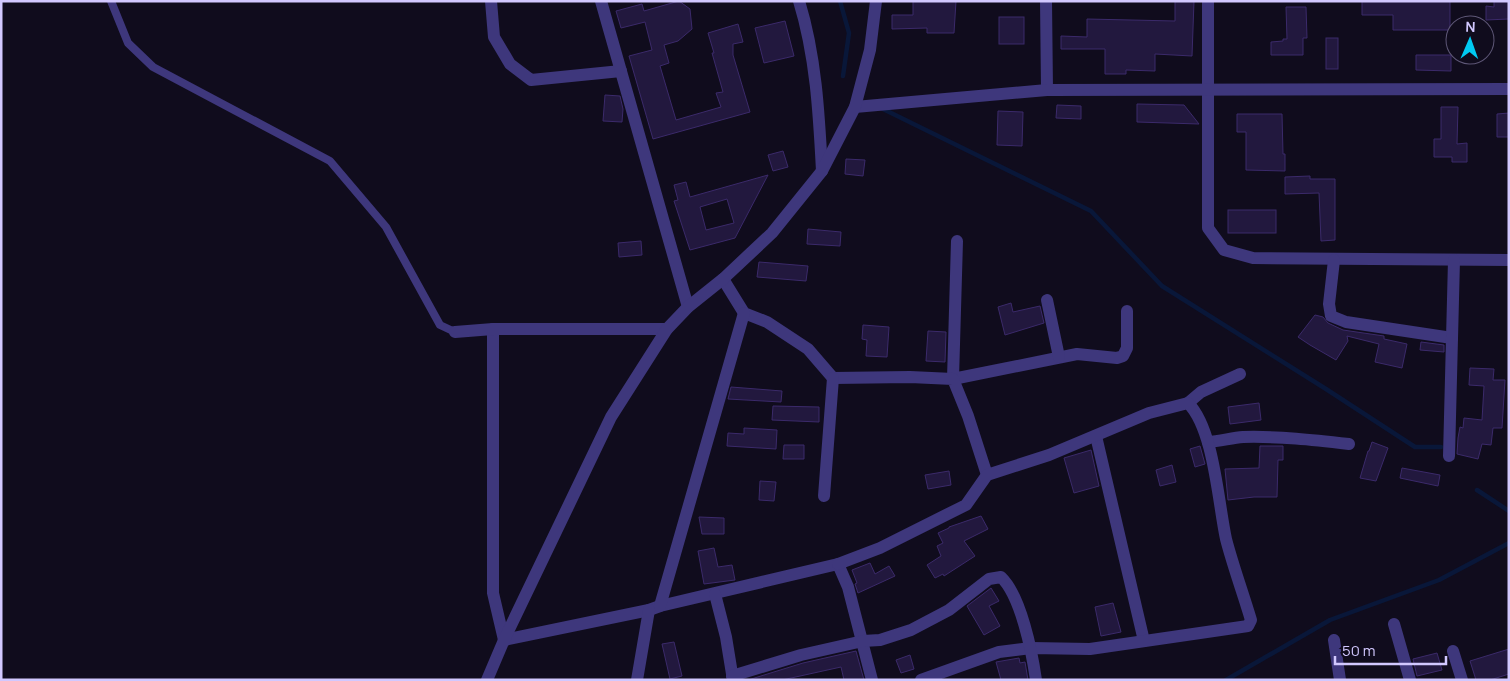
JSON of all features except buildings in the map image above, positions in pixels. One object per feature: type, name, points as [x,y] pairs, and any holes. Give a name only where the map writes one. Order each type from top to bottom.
[{"type":"street","points":[[491,1],[494,37],[510,64],[531,80],[621,70]]},
{"type":"street","points":[[601,1],[688,306]]},
{"type":"street","points":[[799,1],[805,20],[817,91],[822,171]]},
{"type":"street","points":[[486,680],[611,417],[667,329],[688,306],[723,279],[772,233],[822,171],[855,107],[870,50],[876,1]]},
{"type":"street","points":[[1046,1],[1047,90]]},
{"type":"street","points":[[1208,1],[1208,228],[1224,250],[1252,258],[1509,260]]},
{"type":"street","points":[[855,107],[1047,90],[1509,89]]},
{"type":"street","points":[[957,241],[953,379],[968,416],[986,475]]},
{"type":"street","points":[[1334,260],[1329,304],[1331,316],[1346,322],[1452,338]]},
{"type":"street","points":[[1449,456],[1454,260]]},
{"type":"street","points":[[723,279],[744,313],[767,322],[808,349],[833,378],[824,496]]},
{"type":"street","points":[[1047,300],[1059,357]]},
{"type":"street","points":[[833,378],[910,377],[953,379],[1077,354],[1117,358],[1123,356],[1127,348],[1127,311]]},
{"type":"street","points":[[637,680],[655,608],[744,313]]},
{"type":"street","points":[[455,332],[493,329],[667,329]]},
{"type":"street","points":[[493,329],[493,593],[504,640]]},
{"type":"street","points":[[504,640],[655,608],[838,564],[880,548],[966,505],[986,475],[1049,455],[1149,412],[1188,403],[1201,392],[1240,374]]},
{"type":"street","points":[[921,680],[999,652],[1031,648],[1090,649],[1248,626],[1251,620],[1226,540],[1208,442],[1193,409],[1188,403]]},
{"type":"street","points":[[1096,436],[1144,641]]},
{"type":"street","points":[[1208,442],[1250,437],[1315,440],[1349,444]]},
{"type":"street","points":[[838,564],[848,588],[872,680]]},
{"type":"street","points":[[715,594],[726,637],[733,678],[801,655],[863,641],[880,640],[911,630],[949,610],[989,579],[1001,577],[1007,583],[1023,620],[1031,648],[1036,680]]},
{"type":"street","points":[[1394,624],[1410,680]]},
{"type":"street","points":[[1334,640],[1340,680]]},
{"type":"street","points":[[1452,651],[1462,680]]},
{"type":"lane","points":[[112,1],[128,43],[153,67],[330,160],[386,227],[440,325],[455,332]]},
{"type":"waterway","points":[[840,1],[849,33],[843,76]]},
{"type":"waterway","points":[[883,109],[1091,211],[1162,286],[1415,447],[1441,447]]},
{"type":"waterway","points":[[1477,490],[1509,511]]},
{"type":"waterway","points":[[1226,680],[1330,620],[1439,580],[1509,543]]}]
